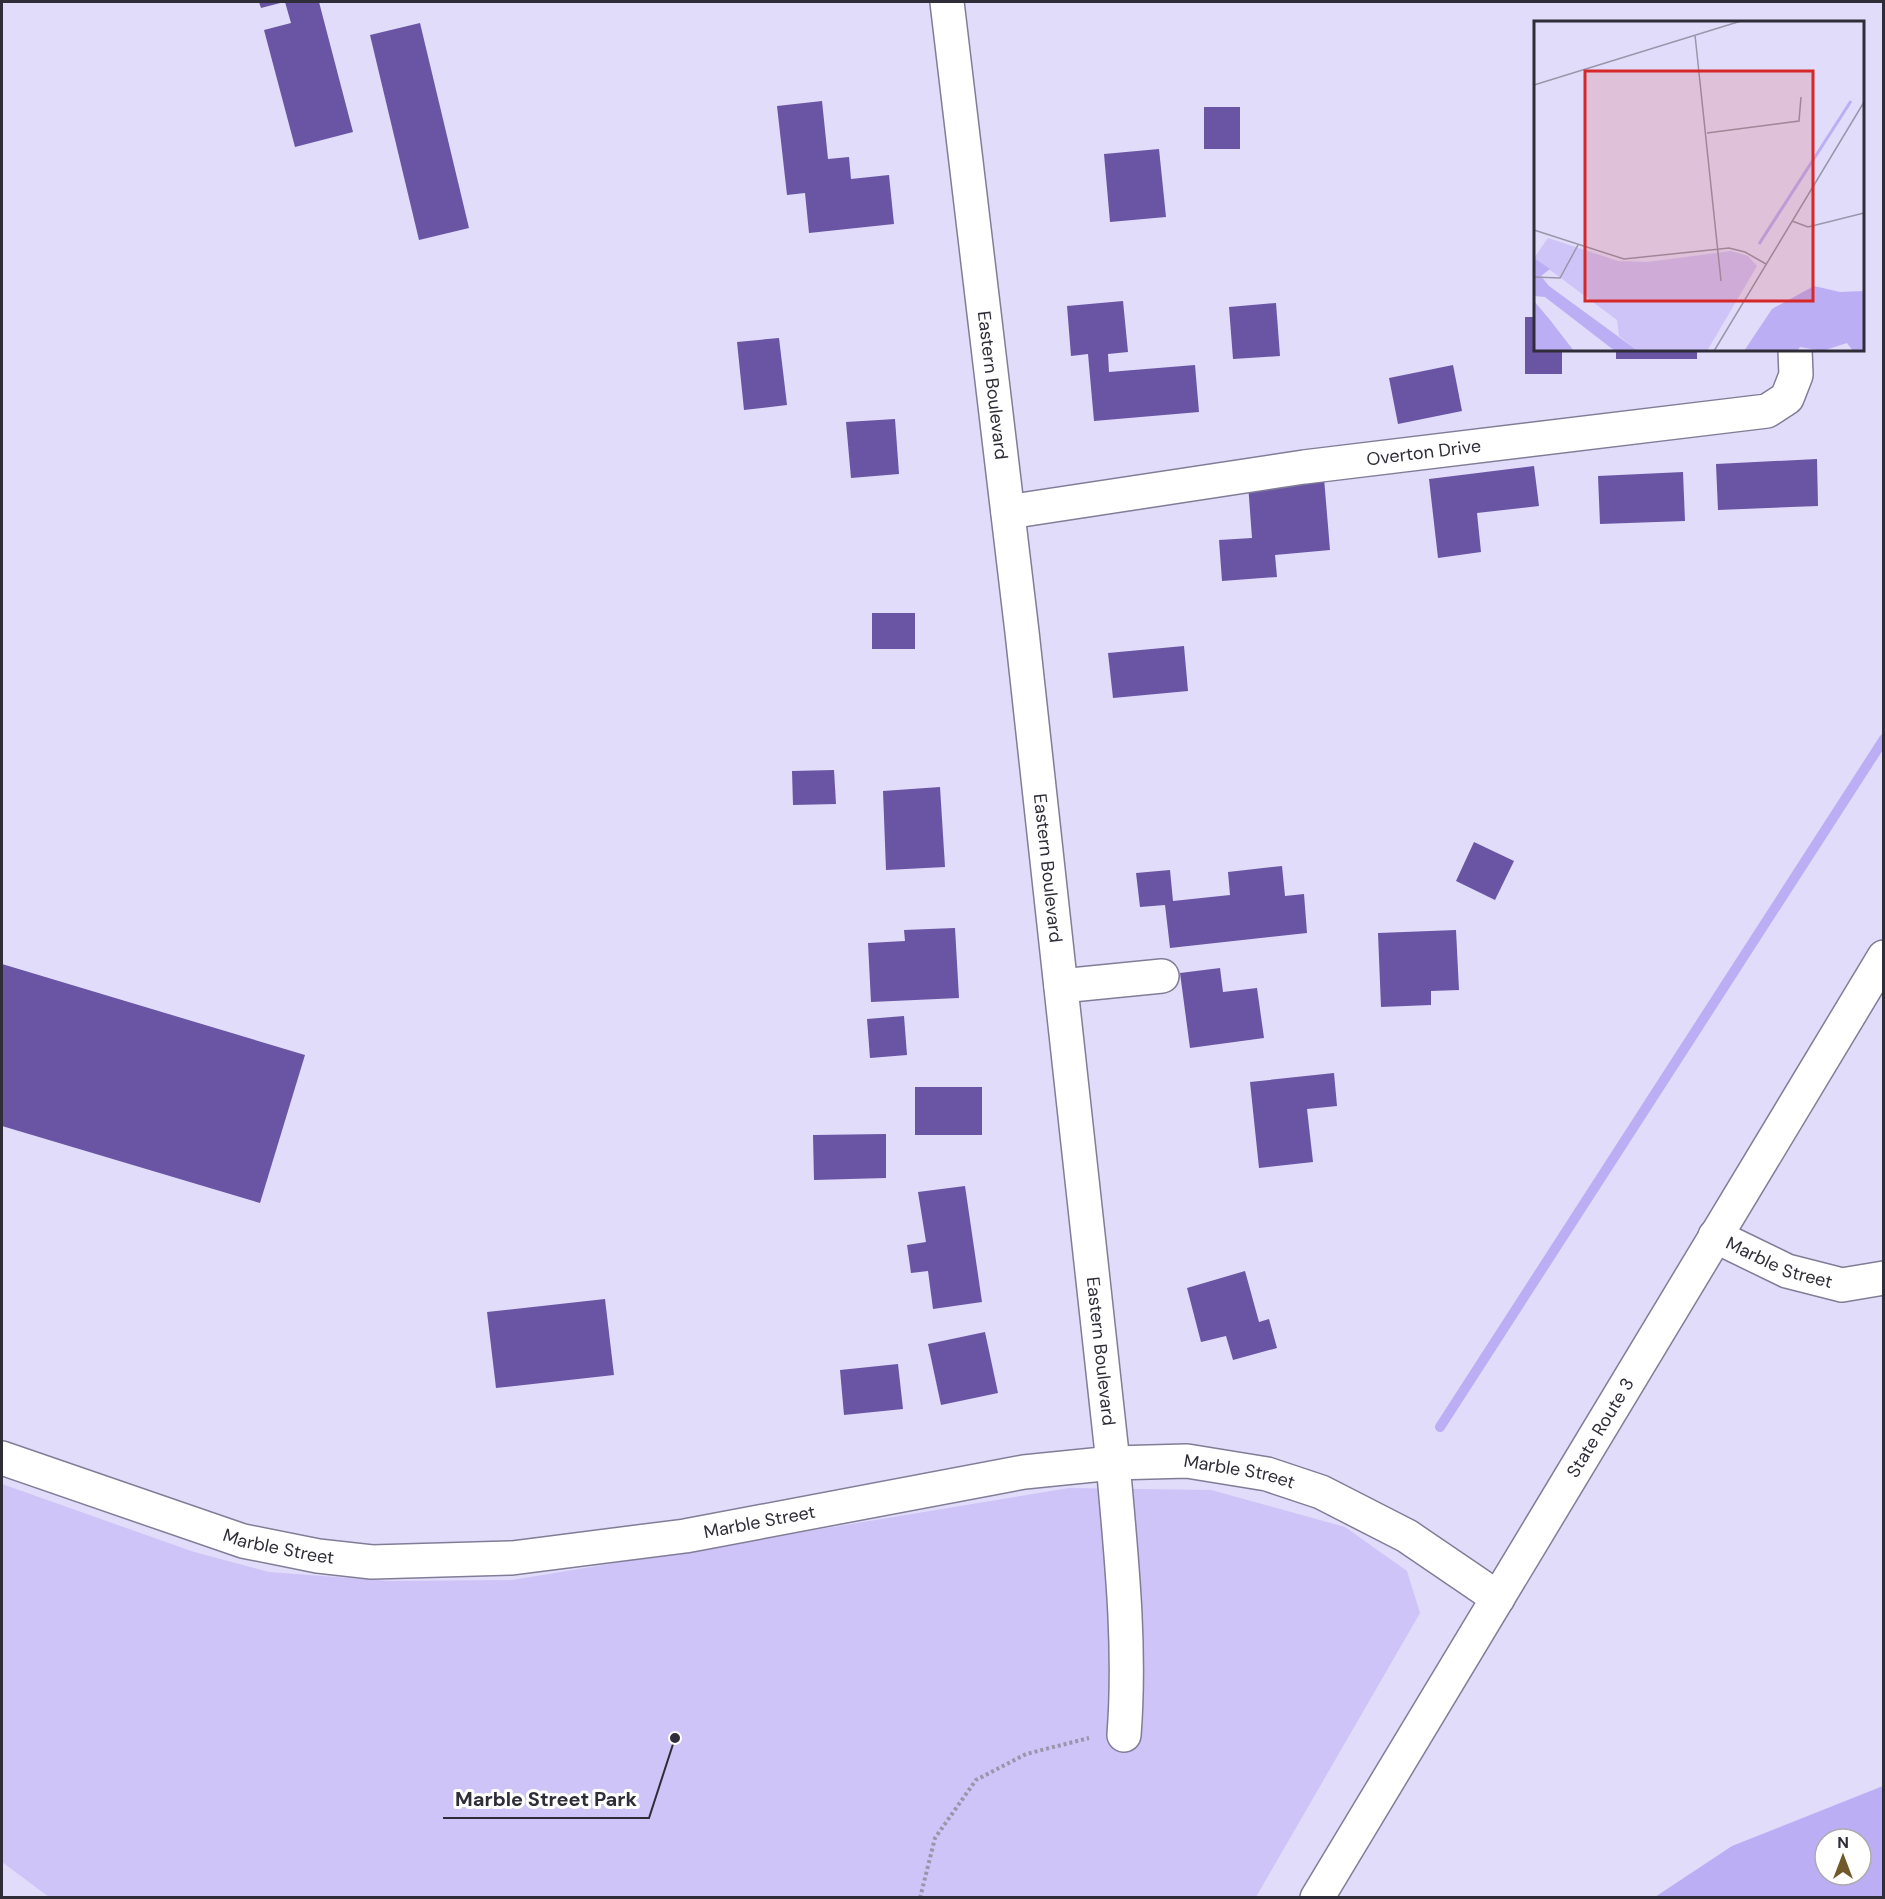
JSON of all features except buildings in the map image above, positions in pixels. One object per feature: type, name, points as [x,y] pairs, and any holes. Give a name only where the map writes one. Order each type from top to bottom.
[{"type":"street","name":"Eastern Boulevard","points":[[947,2],[1008,512],[1113,1463],[1125,1595],[1127,1696],[1124,1735]]},
{"type":"street","name":"Overton Drive","points":[[1008,512],[1304,467],[1767,411],[1787,398],[1796,375],[1795,351]]},
{"type":"street","name":"State Route 3","points":[[1317,1898],[1884,957]]},
{"type":"street","points":[[1061,986],[1162,976]]},
{"type":"street","name":"Marble Street","points":[[1714,1236],[1787,1271],[1842,1285],[1884,1278]]},
{"type":"street","name":"Marble Street","points":[[2,1458],[243,1541],[318,1556],[372,1562],[512,1558],[685,1536],[1024,1472],[1113,1463],[1187,1461],[1267,1474],[1321,1492],[1407,1536],[1498,1598]]},
{"type":"path","points":[[920,1898],[935,1838],[976,1780],[1026,1754],[1081,1738],[1124,1735]]},
{"type":"shaded area","points":[[2,1484],[194,1552],[269,1572],[389,1581],[512,1580],[1069,1488],[1211,1490],[1345,1527],[1407,1571],[1420,1613],[1256,1897],[49,1897],[2,1862]]},
{"type":"shaded area","points":[[1883,1786],[1883,1897],[1655,1897],[1732,1846]]},
{"type":"waterway","points":[[1440,1427],[1884,739]]},
{"type":"place","name":"Marble Street Park","points":[[675,1738]]}]
